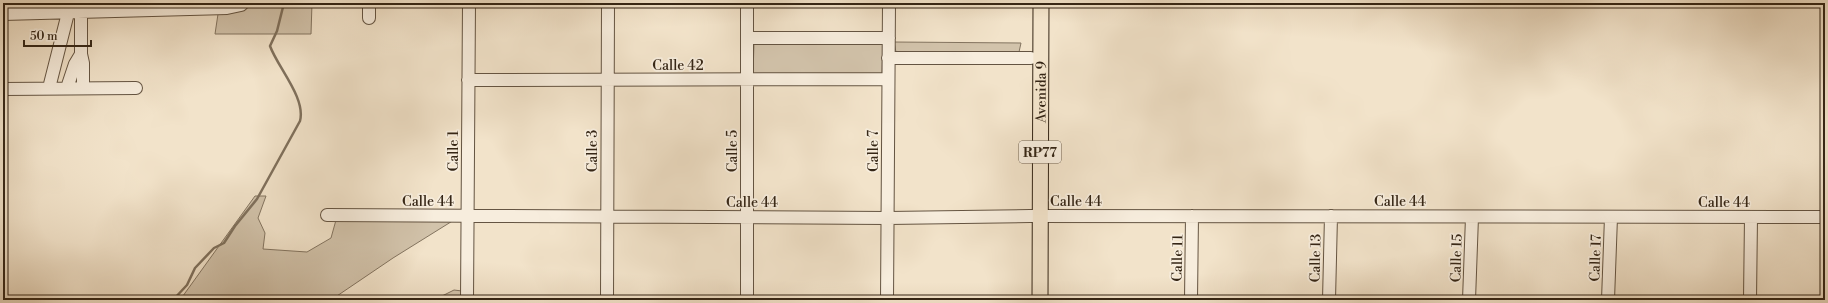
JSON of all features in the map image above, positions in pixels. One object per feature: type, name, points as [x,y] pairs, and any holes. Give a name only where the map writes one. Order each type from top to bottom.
[{"type":"main road","name":"Avenida 9","points":[[1031,3],[1035,216],[1040,300]]},
{"type":"main road","name":"Avenida 9","points":[[1030,300],[1035,216],[1040,3]]},
{"type":"street","points":[[3,14],[68,13],[81,8],[227,8],[241,5],[243,3]]},
{"type":"street","points":[[369,3],[369,18]]},
{"type":"street","name":"Calle 1","points":[[467,300],[469,3]]},
{"type":"street","name":"Calle 3","points":[[607,300],[608,3]]},
{"type":"street","name":"Calle 5","points":[[747,3],[747,300]]},
{"type":"street","name":"Calle 7","points":[[887,300],[889,3]]},
{"type":"street","points":[[81,8],[83,88]]},
{"type":"street","points":[[49,88],[68,13]]},
{"type":"street","points":[[747,38],[888,38]]},
{"type":"street","points":[[67,88],[75,64],[81,54]]},
{"type":"street","points":[[888,58],[1031,58]]},
{"type":"street","name":"Calle 42","points":[[468,80],[888,79]]},
{"type":"street","points":[[3,89],[136,88]]},
{"type":"street","name":"Calle 44","points":[[327,215],[888,218],[1035,216],[1825,217]]},
{"type":"street","name":"Calle 11","points":[[1191,300],[1192,216]]},
{"type":"street","name":"Calle 13","points":[[1329,300],[1331,216]]},
{"type":"street","name":"Calle 15","points":[[1469,300],[1472,217]]},
{"type":"street","name":"Calle 17","points":[[1608,300],[1611,217]]},
{"type":"street","points":[[1750,300],[1751,217]]},
{"type":"shaded area","points":[[250,3],[312,3],[311,34],[215,34],[218,14],[235,12],[243,9]]},
{"type":"shaded area","points":[[883,41],[882,74],[753,75],[754,42]]},
{"type":"shaded area","points":[[894,42],[1021,43],[1019,52],[896,52]]},
{"type":"shaded area","points":[[255,196],[266,196],[258,218],[265,233],[263,249],[307,252],[331,238],[336,220],[454,220],[393,258],[331,300],[180,300]]},
{"type":"shaded area","points":[[454,290],[462,291],[462,300],[434,300]]},
{"type":"waterway","points":[[173,300],[187,285],[195,268],[214,248],[224,243],[235,226],[257,199],[300,121],[301,112],[299,103],[270,46],[277,31],[284,3]]}]
